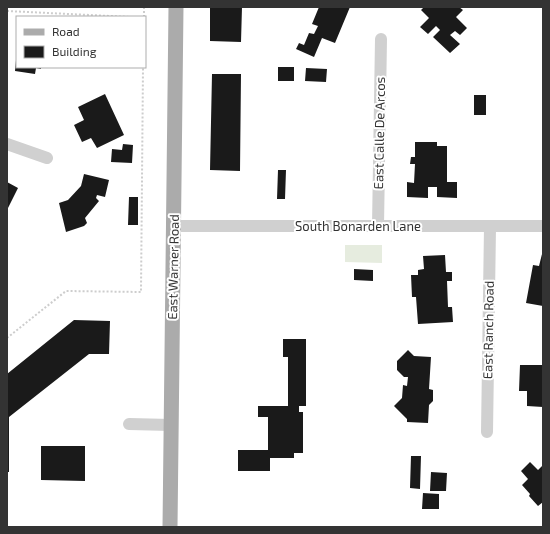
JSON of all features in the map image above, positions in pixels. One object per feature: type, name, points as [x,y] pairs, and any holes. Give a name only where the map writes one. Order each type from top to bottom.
[{"type":"main road","name":"East Warner Road","points":[[170,527],[176,7]]},
{"type":"street","name":"East Calle De Arcos","points":[[378,226],[381,39]]},
{"type":"street","points":[[7,144],[48,158]]},
{"type":"street","name":"South Bonarden Lane","points":[[173,226],[543,226]]},
{"type":"street","name":"East Ranch Road","points":[[487,432],[490,227]]},
{"type":"street","points":[[129,424],[171,426]]},
{"type":"path","points":[[7,11],[110,16]]},
{"type":"path","points":[[7,338],[66,291],[141,292],[143,68]]},
{"type":"shaded area","points":[[345,245],[382,245],[382,263],[345,262]]},
{"type":"building","points":[[210,7],[242,7],[241,42],[210,41]]},
{"type":"building","points":[[319,7],[350,7],[335,43],[322,38],[314,57],[296,49],[299,43],[304,45],[309,33],[314,34],[318,26],[312,24]]},
{"type":"building","points":[[424,7],[459,7],[463,10],[456,17],[467,28],[460,35],[455,31],[450,35],[460,44],[450,53],[433,37],[440,30],[436,26],[428,34],[420,27],[429,18],[421,10]]},
{"type":"building","points":[[16,60],[16,68],[36,68],[35,74],[15,71]]},
{"type":"building","points":[[278,67],[294,67],[294,81],[278,81]]},
{"type":"building","points":[[306,68],[327,69],[326,82],[305,81]]},
{"type":"building","points":[[212,74],[241,74],[240,171],[210,170]]},
{"type":"building","points":[[105,94],[124,135],[97,148],[91,138],[82,142],[74,125],[84,120],[78,107]]},
{"type":"building","points":[[474,95],[486,95],[486,115],[474,115]]},
{"type":"building","points":[[415,142],[437,142],[437,146],[447,146],[447,182],[457,182],[457,198],[437,197],[437,187],[428,187],[428,198],[407,197],[407,182],[414,183],[415,164],[410,164],[411,157],[415,157]]},
{"type":"building","points":[[123,144],[133,145],[132,163],[111,162],[112,149],[122,150]]},
{"type":"building","points":[[278,170],[286,170],[285,199],[277,199]]},
{"type":"building","points":[[84,174],[109,180],[105,197],[97,195],[96,198],[99,201],[85,218],[87,223],[84,226],[66,232],[59,203],[68,200],[81,186]]},
{"type":"building","points":[[7,182],[18,188],[7,210]]},
{"type":"building","points":[[129,197],[138,197],[138,225],[128,225]]},
{"type":"building","points":[[543,250],[543,306],[526,303],[533,265],[539,266]]},
{"type":"building","points":[[445,255],[446,272],[452,272],[452,281],[447,281],[448,307],[452,307],[453,322],[418,324],[416,297],[412,297],[411,275],[418,275],[418,270],[424,269],[423,256]]},
{"type":"building","points":[[354,269],[373,270],[373,281],[354,280]]},
{"type":"building","points":[[74,320],[110,321],[109,354],[89,354],[9,417],[9,472],[7,472],[7,374]]},
{"type":"building","points":[[283,339],[306,339],[306,406],[299,406],[299,412],[303,412],[303,453],[294,453],[294,458],[270,458],[270,471],[238,471],[238,450],[268,450],[268,417],[258,417],[258,406],[288,406],[288,357],[283,357]]},
{"type":"building","points":[[408,350],[414,356],[431,357],[429,389],[433,390],[433,401],[429,405],[428,423],[407,422],[407,419],[394,406],[402,398],[403,385],[407,386],[408,377],[404,377],[397,370],[397,361]]},
{"type":"building","points":[[520,365],[543,365],[543,407],[527,406],[527,391],[519,391]]},
{"type":"building","points":[[41,446],[85,446],[85,481],[41,480]]},
{"type":"building","points":[[411,456],[421,456],[420,489],[410,488]]},
{"type":"building","points":[[530,462],[538,470],[543,465],[543,502],[538,506],[522,485],[528,479],[521,471]]},
{"type":"building","points":[[431,472],[447,473],[446,491],[430,491]]},
{"type":"building","points":[[423,493],[439,494],[439,509],[422,509]]}]
